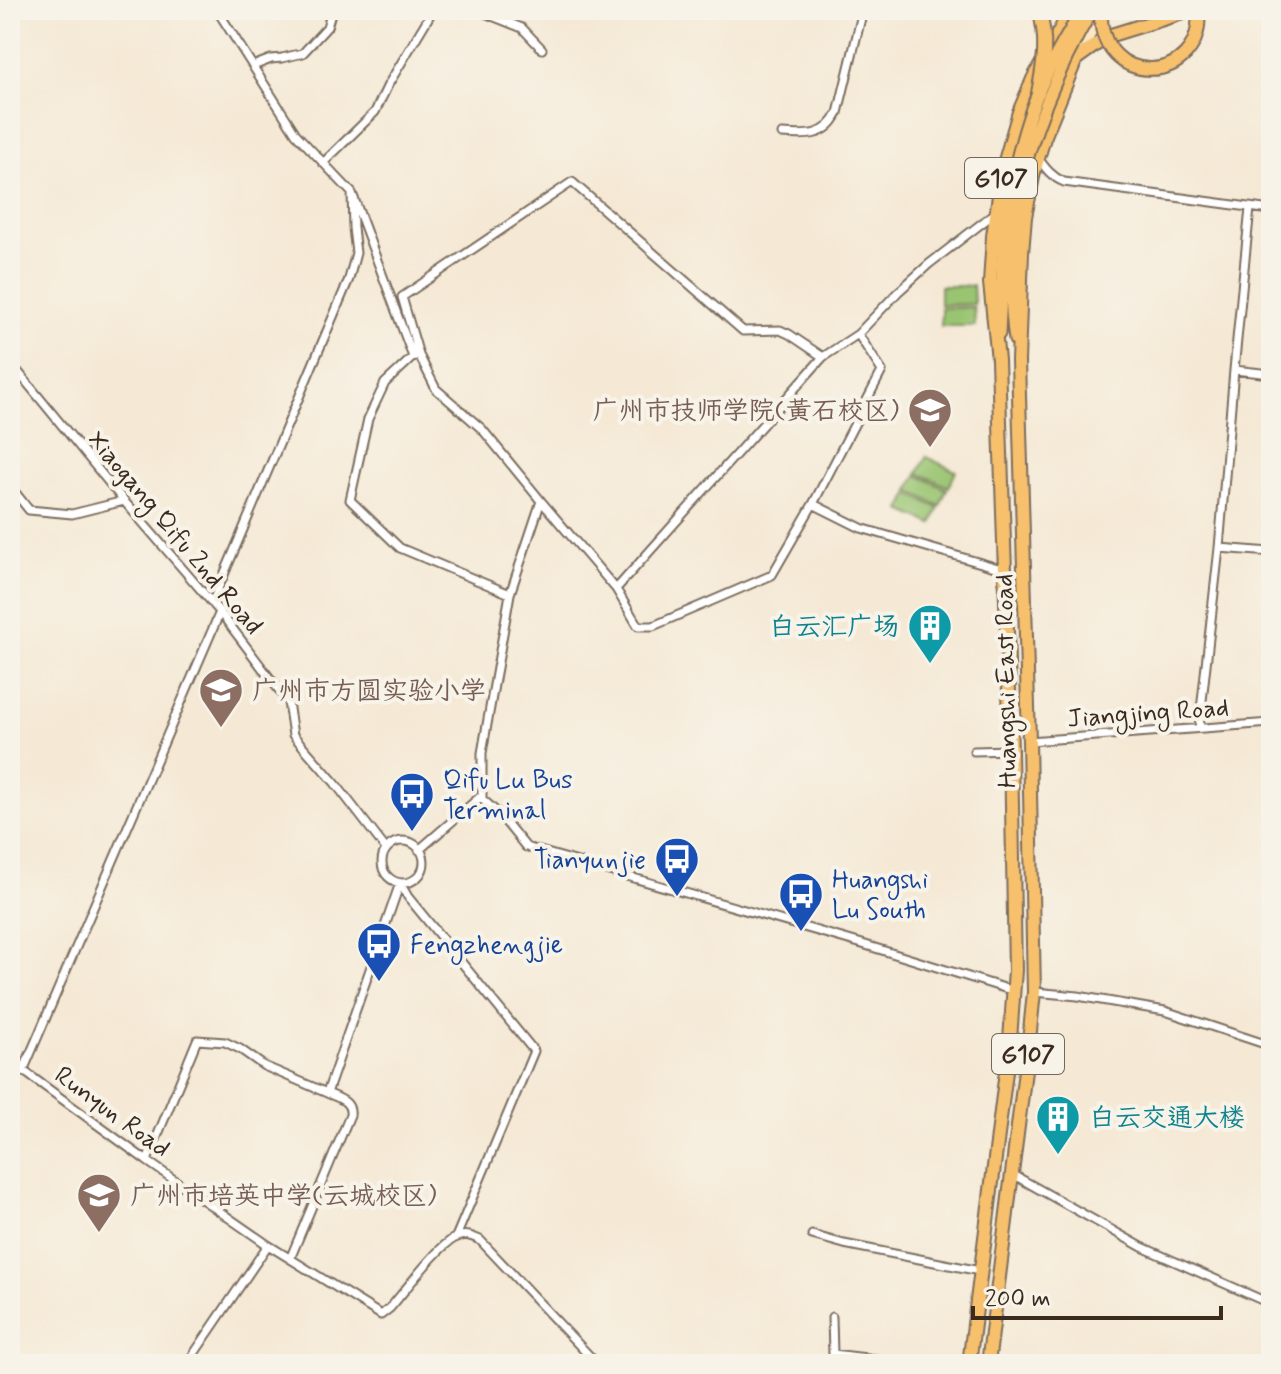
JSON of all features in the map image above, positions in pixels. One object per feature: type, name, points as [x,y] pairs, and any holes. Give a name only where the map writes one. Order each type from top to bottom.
[{"type":"highway","points":[[1038,93],[1045,37],[1039,10]]},
{"type":"highway","name":"G107","points":[[998,360],[990,283],[995,213],[1003,168],[1019,112],[1033,79],[1071,10]]},
{"type":"highway","points":[[1087,10],[1095,24]]},
{"type":"highway","points":[[1102,10],[1104,39],[1112,52],[1132,65],[1157,69],[1176,62],[1191,48],[1199,28],[1198,10]]},
{"type":"highway","points":[[1049,50],[1058,46],[1068,48],[1076,59],[1108,36],[1192,10]]},
{"type":"highway","points":[[1241,10],[1271,17]]},
{"type":"highway","name":"G107","points":[[1018,361],[1023,236],[1031,187],[1053,112],[1076,59]]},
{"type":"highway","name":"Huangshi East Road","points":[[969,1364],[1014,991],[1011,750],[998,360]]},
{"type":"highway","name":"Huangshi East Road","points":[[988,1364],[1034,992],[1018,361]]},
{"type":"main road","name":"Huangshi East Road","points":[[1018,361],[1011,273],[1014,196],[1021,143],[1038,93],[1054,60],[1087,10]]},
{"type":"main road","name":"Huangshi East Road","points":[[998,360],[1004,233],[1049,94],[1087,10]]},
{"type":"main road","points":[[1076,59],[1102,10]]},
{"type":"street","points":[[217,10],[296,134],[352,193],[416,356],[436,389],[482,429],[616,589],[638,626],[653,626],[772,575],[882,371],[858,334]]},
{"type":"street","points":[[253,66],[303,53],[327,27],[332,10]]},
{"type":"street","points":[[323,163],[375,112],[433,10]]},
{"type":"street","points":[[477,10],[522,28],[542,49]]},
{"type":"street","points":[[782,134],[814,134],[834,121],[863,10]]},
{"type":"street","points":[[1038,158],[1048,172],[1064,182],[1271,210]]},
{"type":"street","points":[[416,356],[402,297],[572,182],[743,331],[780,330],[823,357]]},
{"type":"street","points":[[212,603],[349,279],[356,253],[352,193]]},
{"type":"street","points":[[1199,728],[1250,208]]},
{"type":"street","points":[[616,589],[823,357],[858,334],[929,264],[995,213]]},
{"type":"street","points":[[416,356],[385,383],[368,419],[350,500],[400,548],[510,594]]},
{"type":"street","name":"Xiaogang Qifu 2nd Road","points":[[10,362],[220,612],[288,702],[293,735],[386,849]]},
{"type":"street","points":[[1234,370],[1271,374]]},
{"type":"street","points":[[10,486],[29,510],[72,514],[124,501]]},
{"type":"street","points":[[541,501],[510,594],[482,753],[482,798],[526,847],[1014,991]]},
{"type":"street","points":[[813,504],[861,528],[1005,570]]},
{"type":"street","points":[[1219,548],[1271,552]]},
{"type":"street","points":[[23,1071],[220,612]]},
{"type":"street","name":"Jiangjing Road","points":[[1029,741],[1271,723]]},
{"type":"street","points":[[974,751],[1011,750]]},
{"type":"street","points":[[419,850],[482,798]]},
{"type":"street","points":[[404,841],[414,844],[419,850],[423,859],[422,870],[414,879],[400,883],[385,873],[382,861],[386,849],[394,843],[404,841]]},
{"type":"street","points":[[327,1093],[400,883]]},
{"type":"street","points":[[400,883],[408,897],[534,1051],[456,1237]]},
{"type":"street","points":[[1034,992],[1165,1011],[1271,1046]]},
{"type":"street","points":[[147,1161],[197,1040],[225,1042],[264,1066],[349,1103],[350,1115],[290,1259]]},
{"type":"street","name":"Runyun Road","points":[[10,1061],[268,1245],[381,1315],[456,1237]]},
{"type":"street","points":[[1012,1174],[1142,1247],[1271,1304]]},
{"type":"street","points":[[456,1237],[469,1235],[480,1240],[597,1364]]},
{"type":"street","points":[[812,1235],[980,1271]]},
{"type":"street","points":[[187,1364],[268,1245]]},
{"type":"street","points":[[832,1317],[833,1354],[917,1364]]},
{"type":"green space","points":[[940,286],[973,286],[974,304],[940,305]]},
{"type":"green space","points":[[974,307],[975,326],[941,326],[941,308]]},
{"type":"green space","points":[[926,457],[956,471],[949,487],[918,473]]},
{"type":"green space","points":[[917,475],[947,489],[940,506],[909,491]]},
{"type":"green space","points":[[909,494],[939,508],[932,524],[901,510]]},
{"type":"place","name":"广州市技师学院(黄石校区)","points":[[930,449]]},
{"type":"place","name":"白云汇广场","points":[[930,665]]},
{"type":"place","name":"广州市方圆实验小学","points":[[221,729]]},
{"type":"place","name":"Qifu Lu Bus Terminal","points":[[412,833]]},
{"type":"place","name":"Tianyunjie","points":[[677,898]]},
{"type":"place","name":"Huangshi Lu South","points":[[801,933]]},
{"type":"place","name":"Fengzhengjie","points":[[379,983]]},
{"type":"place","name":"白云交通大楼","points":[[1058,1156]]},
{"type":"place","name":"广州市培英中学(云城校区)","points":[[99,1234]]}]
